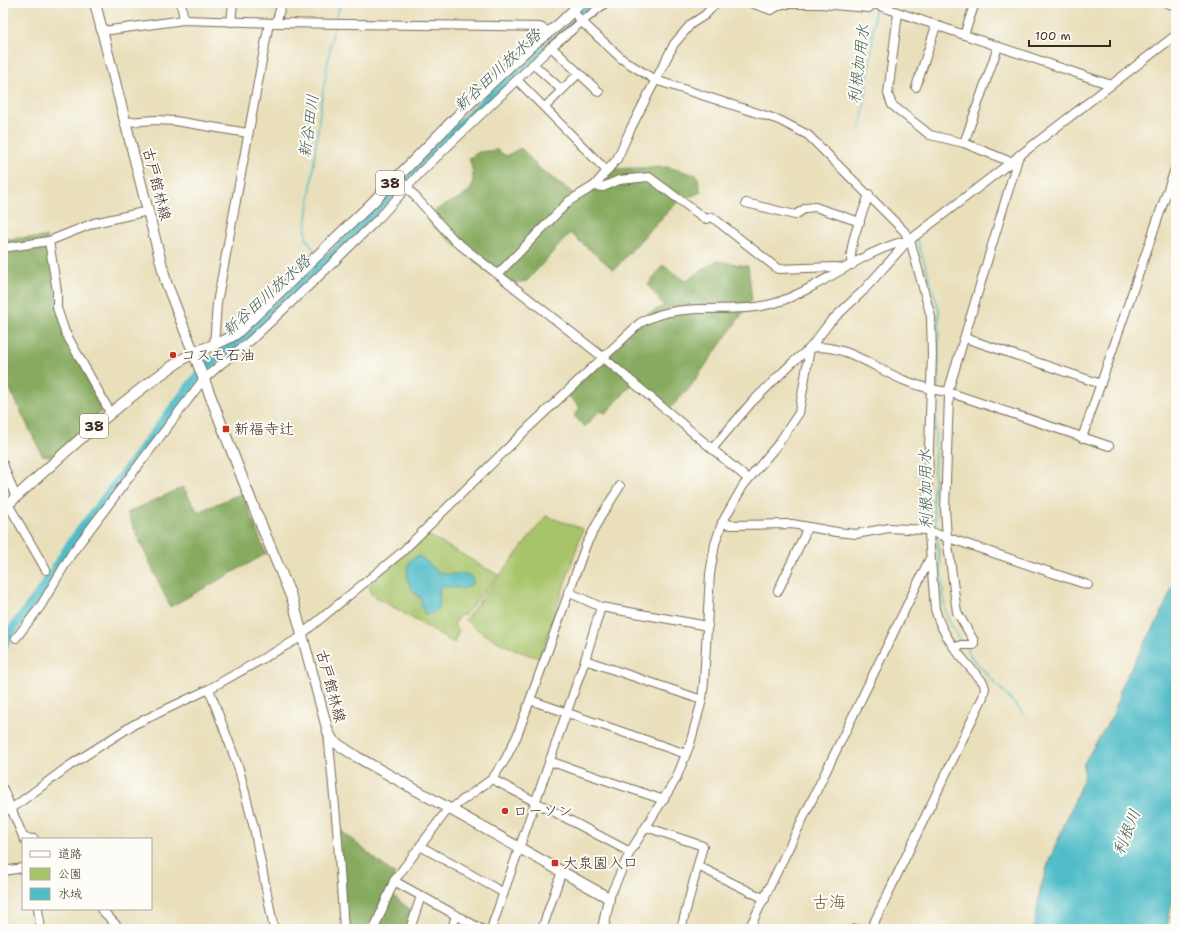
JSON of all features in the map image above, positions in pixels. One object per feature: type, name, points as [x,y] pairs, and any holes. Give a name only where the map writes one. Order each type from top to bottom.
[{"type":"main road","name":"古戸館林線","points":[[96,3],[166,282],[252,503],[287,586],[328,732],[333,741],[357,757],[609,898]]},
{"type":"main road","name":"38","points":[[9,504],[110,412],[184,358],[229,339],[248,323],[399,177],[532,45],[550,32],[577,7]]},
{"type":"main road","points":[[603,929],[609,898]]},
{"type":"street","points":[[181,3],[184,20]]},
{"type":"street","points":[[232,22],[233,3]]},
{"type":"street","points":[[214,346],[217,303],[248,133],[272,23],[282,3]]},
{"type":"street","points":[[16,638],[40,607],[72,553],[202,376],[221,364],[249,342],[380,217],[408,186],[533,64],[581,21],[605,3]]},
{"type":"street","points":[[498,274],[569,201],[594,186],[617,159],[655,80],[679,37],[690,24],[705,15],[716,3]]},
{"type":"street","points":[[751,3],[771,10],[782,4],[821,4],[869,8],[872,3],[1111,85]]},
{"type":"street","points":[[964,35],[975,3]]},
{"type":"street","points":[[1166,3],[1176,6]]},
{"type":"street","points":[[577,7],[581,21],[622,59],[655,80],[793,126],[817,142],[869,194],[904,231],[910,240],[931,317],[938,391],[927,506],[930,558],[937,618],[948,639],[983,682],[984,694],[871,929]]},
{"type":"street","points":[[898,13],[888,94],[892,105],[930,135],[964,143],[1011,162]]},
{"type":"street","points":[[102,31],[184,20],[272,23],[540,27],[550,32]]},
{"type":"street","points":[[916,87],[936,26]]},
{"type":"street","points":[[712,449],[751,403],[793,362],[810,348],[830,322],[867,287],[910,240],[1176,35]]},
{"type":"street","points":[[552,47],[599,92]]},
{"type":"street","points":[[964,143],[998,47]]},
{"type":"street","points":[[533,64],[562,90]]},
{"type":"street","points":[[545,107],[579,73]]},
{"type":"street","points":[[517,80],[545,107],[606,172]]},
{"type":"street","points":[[126,122],[156,120],[175,121],[248,133]]},
{"type":"street","points":[[938,391],[965,338],[1019,155]]},
{"type":"street","points":[[1082,438],[1176,166]]},
{"type":"street","points":[[594,186],[603,188],[619,180],[649,176],[704,218],[712,217],[778,269],[848,267]]},
{"type":"street","points":[[399,177],[454,240],[604,358],[748,479]]},
{"type":"street","points":[[848,267],[852,245],[869,194]]},
{"type":"street","points":[[746,203],[795,215],[806,208],[815,207],[860,222]]},
{"type":"street","points":[[3,248],[49,242],[94,223],[148,211]]},
{"type":"street","points":[[7,810],[69,766],[127,729],[209,688],[302,635],[402,552],[529,427],[640,323],[650,317],[670,312],[753,307],[774,303],[791,296],[877,252],[910,240]]},
{"type":"street","points":[[49,242],[57,291],[57,308],[65,332],[110,412]]},
{"type":"street","points":[[965,338],[1101,384]]},
{"type":"street","points":[[810,348],[816,347],[840,351],[862,358],[903,380],[1109,446]]},
{"type":"street","points":[[609,898],[630,852],[664,800],[686,754],[702,700],[707,662],[711,562],[722,523],[748,479],[778,444],[799,413],[810,348]]},
{"type":"street","points":[[938,391],[949,398],[945,509],[947,537],[957,612],[974,641],[974,645],[962,644],[955,648]]},
{"type":"street","points":[[3,464],[9,504],[46,570]]},
{"type":"street","points":[[374,929],[394,881],[420,846],[450,809],[492,779],[511,748],[586,545],[601,516],[620,486]]},
{"type":"street","points":[[722,523],[732,525],[792,524],[856,534],[889,528],[929,531],[1088,585]]},
{"type":"street","points":[[778,590],[804,536],[807,526]]},
{"type":"street","points":[[749,929],[765,899],[930,558]]},
{"type":"street","points":[[568,592],[601,608],[708,626]]},
{"type":"street","points":[[491,929],[520,848],[565,712],[585,660],[601,608]]},
{"type":"street","points":[[585,660],[702,700]]},
{"type":"street","points":[[209,688],[239,769],[254,828],[274,929]]},
{"type":"street","points":[[530,700],[686,754]]},
{"type":"street","points":[[328,732],[344,929]]},
{"type":"street","points":[[549,761],[664,800]]},
{"type":"street","points":[[492,779],[630,852]]},
{"type":"street","points":[[3,789],[7,810],[24,838]]},
{"type":"street","points":[[646,827],[703,846],[680,929]]},
{"type":"street","points":[[420,846],[504,893]]},
{"type":"street","points":[[698,866],[765,899]]},
{"type":"street","points":[[3,871],[22,868]]},
{"type":"street","points":[[542,929],[562,871]]},
{"type":"street","points":[[394,881],[481,929]]},
{"type":"street","points":[[410,929],[421,896]]},
{"type":"street","points":[[38,910],[41,929]]},
{"type":"street","points":[[102,910],[120,929]]},
{"type":"street","points":[[452,929],[456,915]]},
{"type":"street","points":[[855,929],[862,929]]},
{"type":"green space","points":[[521,148],[540,169],[574,194],[608,169],[667,167],[697,175],[701,192],[679,201],[648,232],[614,270],[570,233],[527,281],[504,285],[434,227],[429,221],[429,215],[439,208],[464,196],[470,190],[473,183],[473,173],[469,158],[479,152],[497,150],[506,156]]},
{"type":"green space","points":[[46,237],[57,302],[67,337],[107,406],[52,457],[42,455],[3,375],[3,239]]},
{"type":"green space","points":[[716,261],[748,266],[752,300],[688,390],[667,411],[637,379],[606,413],[599,411],[585,427],[574,416],[580,408],[567,394],[598,365],[641,317],[664,306],[648,285],[663,265],[685,281]]},
{"type":"green space","points":[[183,487],[198,512],[242,493],[266,554],[170,607],[127,513]]},
{"type":"green space","points":[[546,516],[583,529],[540,658],[520,652],[501,643],[482,633],[465,620]]},
{"type":"green space","points":[[428,535],[498,575],[464,616],[461,614],[454,625],[459,630],[454,643],[371,594],[369,585]]},
{"type":"green space","points":[[339,829],[395,875],[371,929],[346,929]]},
{"type":"green space","points":[[391,894],[413,912],[408,929],[374,929]]},
{"type":"water","points":[[588,3],[599,3],[525,69],[520,62],[535,47],[540,47],[568,26],[578,12]]},
{"type":"water","points":[[418,556],[441,573],[471,575],[473,582],[470,586],[462,589],[445,586],[441,587],[439,590],[440,606],[433,614],[425,614],[421,605],[421,598],[413,591],[407,576],[410,560]]},
{"type":"water","name":"利根川","points":[[1176,579],[1176,876],[1168,923],[1165,929],[1034,929],[1040,890],[1049,861],[1083,780],[1084,763],[1114,713],[1122,684],[1159,618]]},
{"type":"waterway","name":"新谷田川","points":[[335,20],[341,3]]},
{"type":"waterway","name":"利根加用水","points":[[861,127],[872,47],[875,8]]},
{"type":"waterway","name":"新谷田川","points":[[315,251],[306,238],[306,228],[321,103],[334,26]]},
{"type":"waterway","name":"新谷田川放水路","points":[[3,647],[6,638],[42,590],[72,542],[207,366],[249,333],[340,248],[399,185],[532,56]]},
{"type":"waterway","name":"利根加用水","points":[[917,239],[939,310],[938,387]]},
{"type":"waterway","name":"利根加用水","points":[[936,530],[933,503],[937,392]]},
{"type":"waterway","name":"利根加用水","points":[[937,538],[945,610],[950,623],[961,642]]},
{"type":"waterway","name":"利根加用水","points":[[966,648],[972,658],[1024,714]]},
{"type":"place","name":"コスモ石油","points":[[173,355]]},
{"type":"place","name":"新福寺辻","points":[[226,429]]},
{"type":"place","name":"ローソン","points":[[505,811]]},
{"type":"place","name":"大泉園入口","points":[[555,863]]},
{"type":"district","name":"古海","points":[[829,902]]}]
